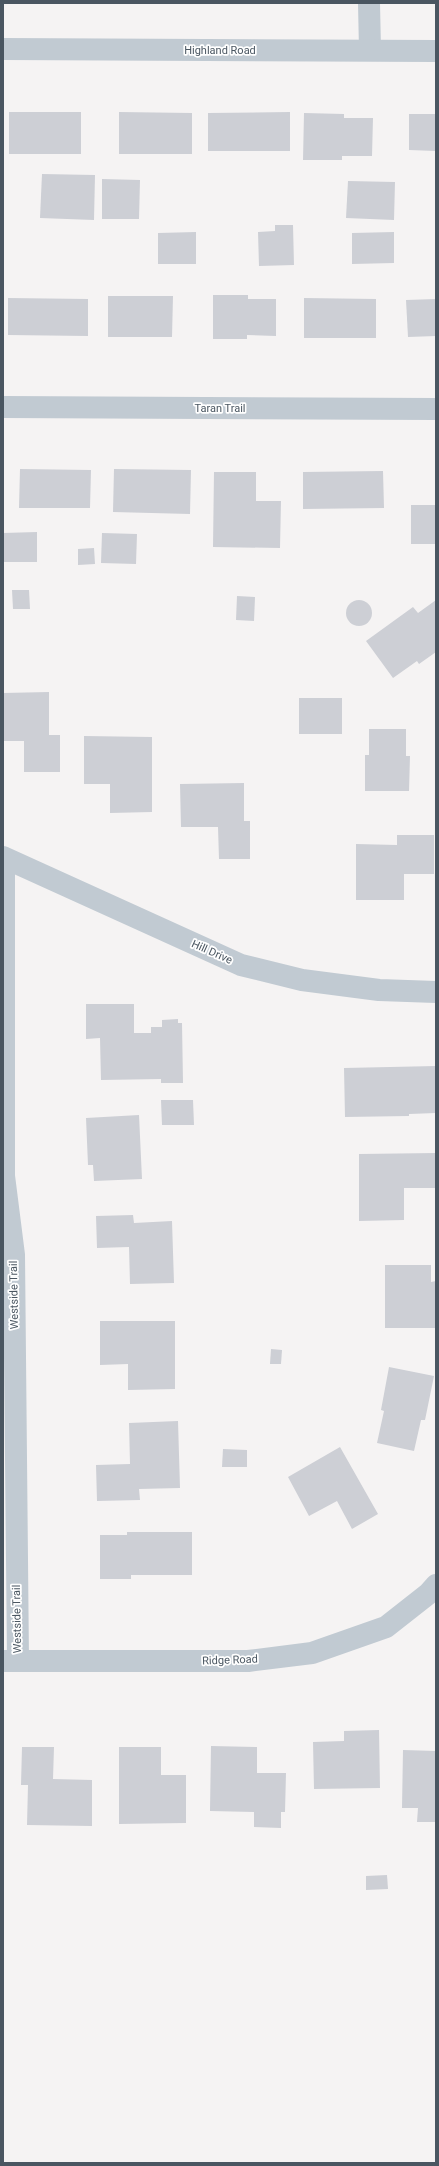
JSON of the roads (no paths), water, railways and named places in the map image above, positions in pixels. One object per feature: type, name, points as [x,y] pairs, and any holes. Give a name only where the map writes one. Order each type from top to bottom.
[{"type":"street","points":[[369,3],[370,50]]},
{"type":"street","name":"Highland Road","points":[[3,49],[436,51]]},
{"type":"street","name":"Taran Trail","points":[[3,407],[436,409]]},
{"type":"street","name":"Hill Drive","points":[[4,858],[242,965],[302,980],[379,990],[436,992]]},
{"type":"street","name":"Westside Trail","points":[[4,858],[4,1176],[14,1255],[10,1661]]},
{"type":"street","name":"Ridge Road","points":[[10,1661],[248,1661],[312,1653],[386,1627],[428,1594],[436,1585]]}]
